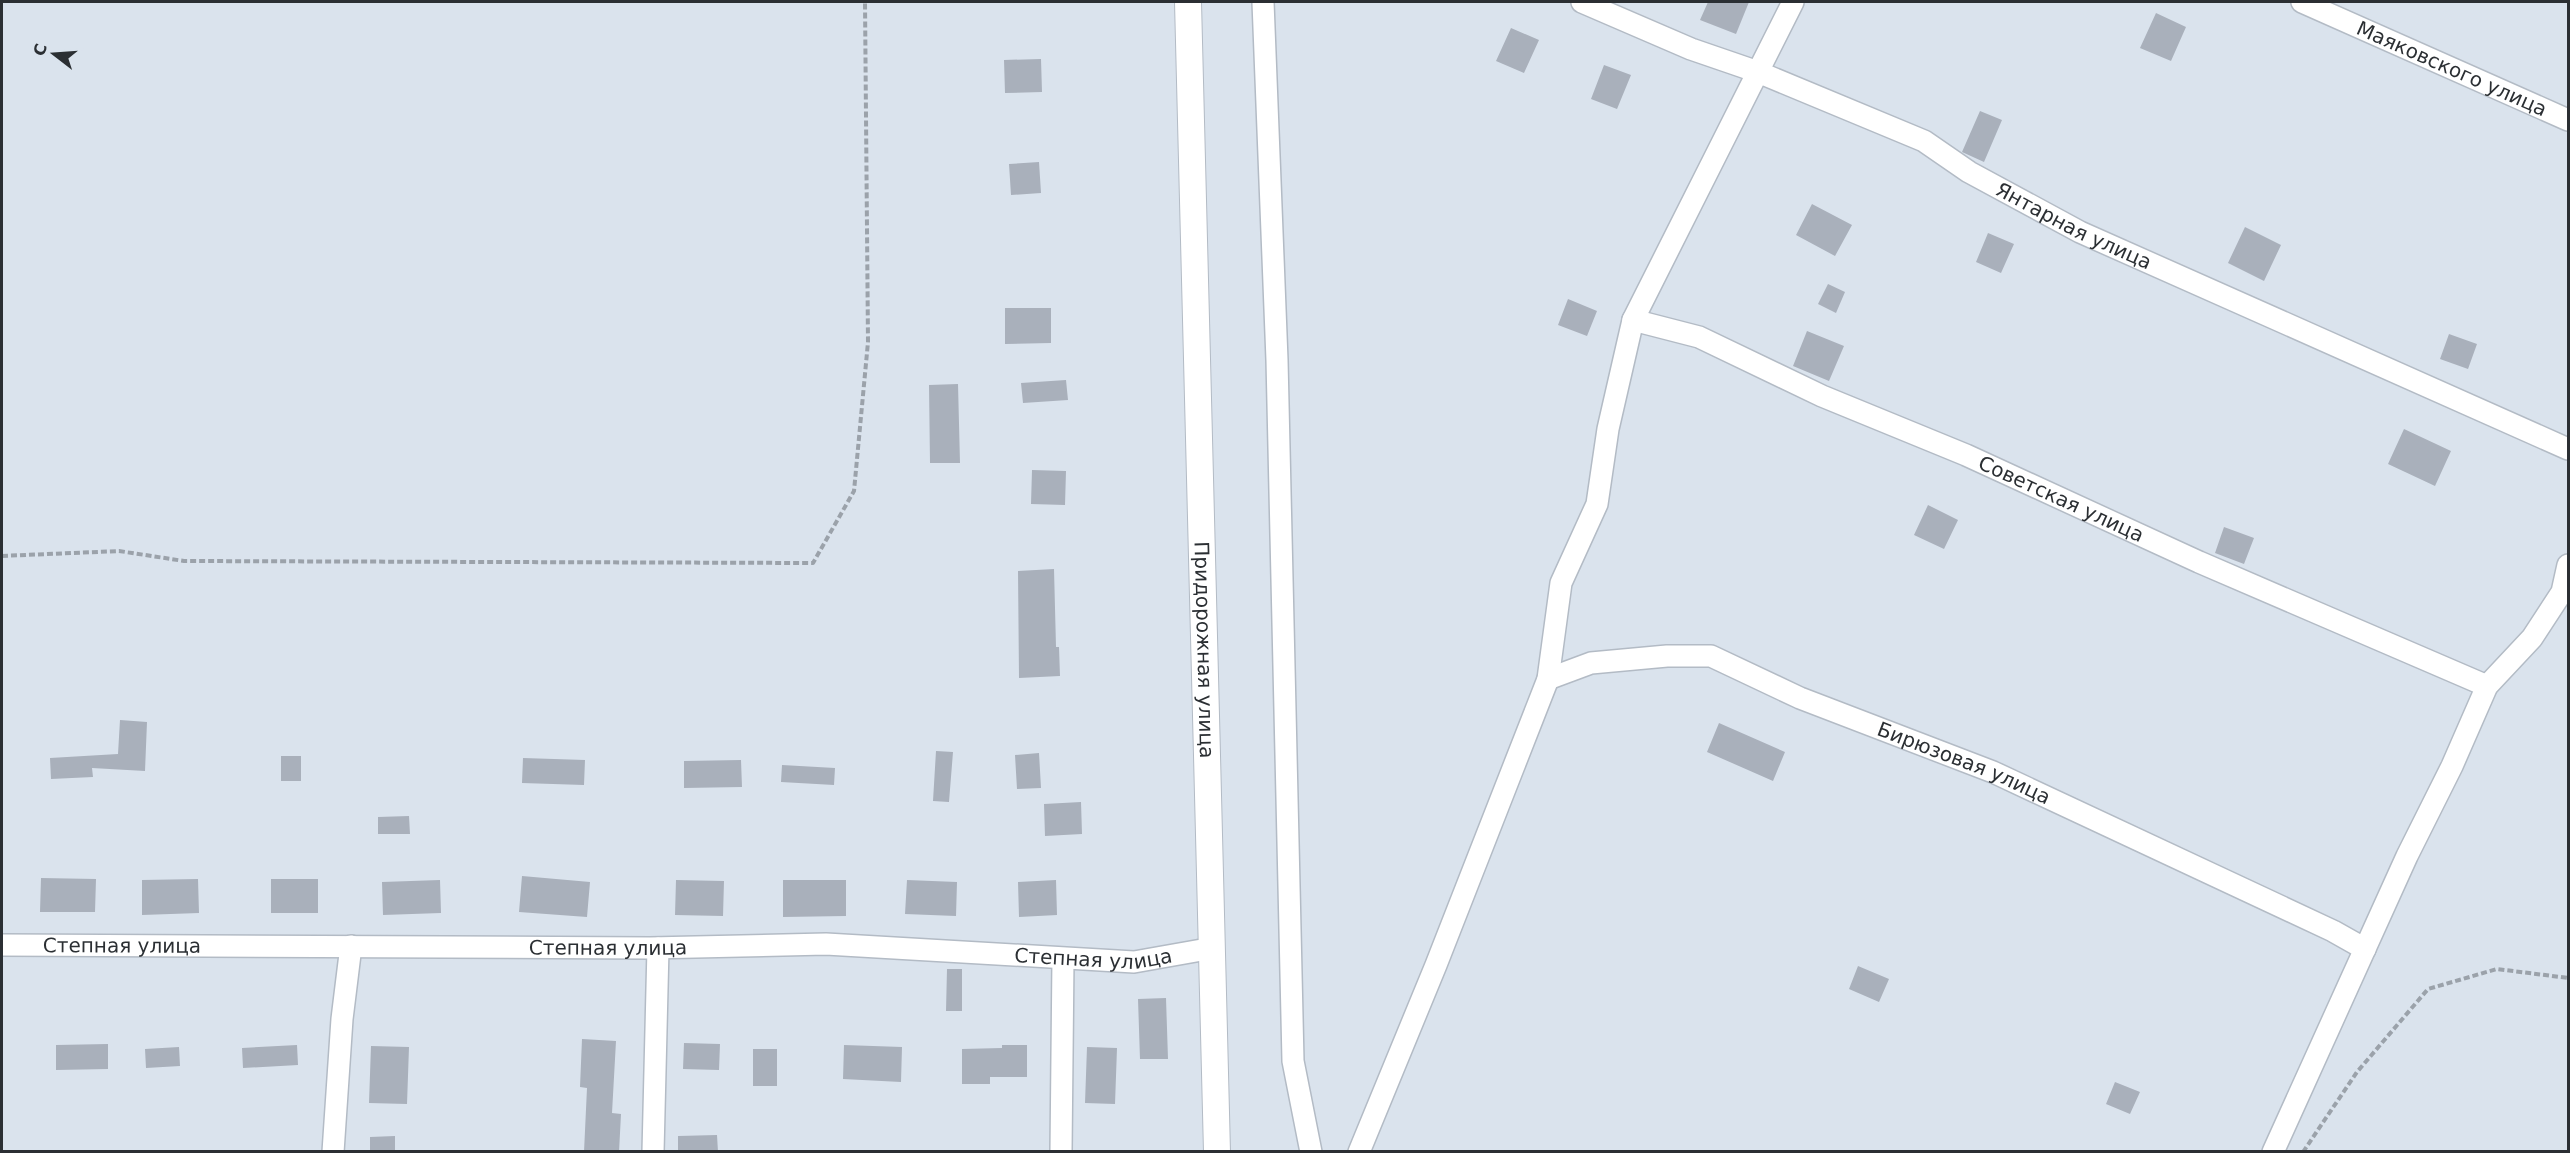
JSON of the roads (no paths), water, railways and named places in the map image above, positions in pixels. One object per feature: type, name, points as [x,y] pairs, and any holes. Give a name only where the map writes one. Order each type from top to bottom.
[{"type":"street","name":"Придорожная улица","points":[[1188,2],[1217,1152]]},
{"type":"street","points":[[1263,2],[1277,360],[1293,1061],[1311,1152]]},
{"type":"street","name":"Янтарная улица","points":[[1582,2],[1691,49],[1758,72],[1924,141],[1969,172],[2080,232],[2568,449]]},
{"type":"street","points":[[1359,1152],[1436,965],[1548,679],[1561,583],[1597,504],[1608,429],[1633,320],[1793,2]]},
{"type":"street","name":"Маяковского улица","points":[[2302,2],[2568,120]]},
{"type":"street","name":"Советская улица","points":[[1633,320],[1699,337],[1822,396],[1966,455],[2199,562],[2487,687]]},
{"type":"street","points":[[2273,1152],[2487,687],[2532,638],[2562,592],[2568,565]]},
{"type":"street","name":"Бирюзовая улица","points":[[1548,679],[1591,663],[1667,656],[1711,656],[1800,698],[1993,772],[2280,906],[2366,949]]},
{"type":"street","name":"Степная улица","points":[[2,945],[658,948],[825,944],[1063,960],[1134,962],[1213,948]]},
{"type":"street","points":[[333,1152],[342,1019],[351,946]]},
{"type":"street","points":[[653,1152],[658,948]]},
{"type":"street","points":[[1060,1152],[1063,960]]}]
